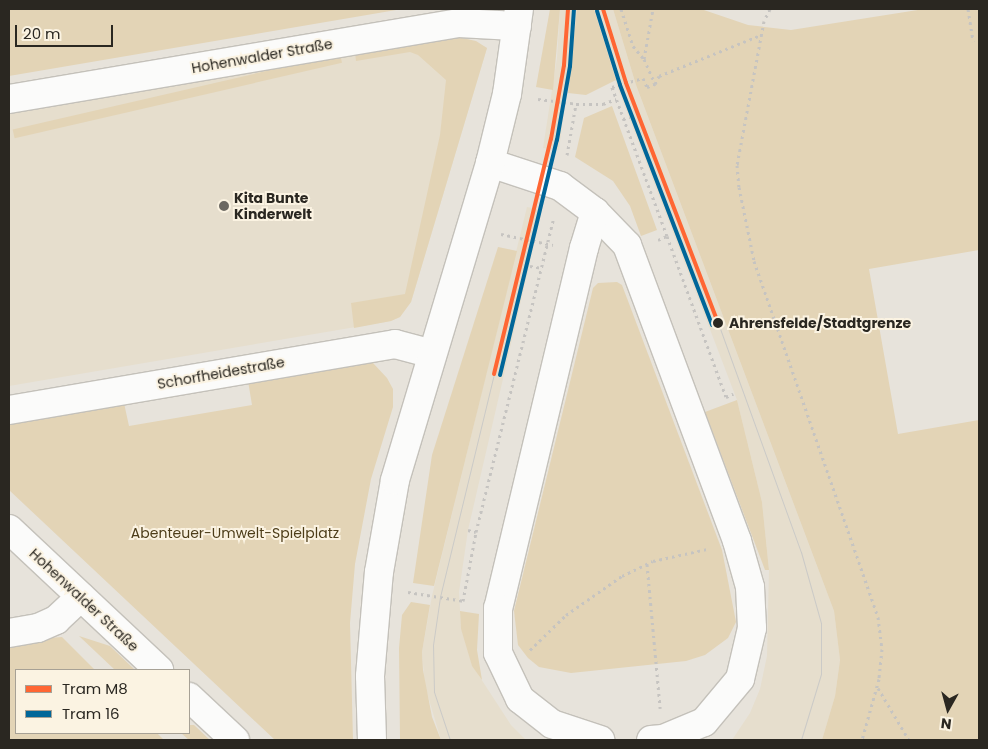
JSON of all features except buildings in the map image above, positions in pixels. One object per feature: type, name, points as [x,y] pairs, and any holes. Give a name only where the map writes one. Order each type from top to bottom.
[{"type":"street","name":"Hohenwalder Straße","points":[[9,99],[459,23],[518,17]]},
{"type":"street","points":[[372,740],[370,676],[379,572],[395,480],[490,163],[507,94],[518,17]]},
{"type":"street","points":[[490,163],[560,186],[595,212],[627,245],[737,541],[750,587],[752,628],[740,679],[704,722],[657,740]]},
{"type":"street","points":[[595,212],[584,248],[498,608],[498,653],[520,699],[552,724],[600,740]]},
{"type":"street","name":"Schorfheidestraße","points":[[9,410],[395,344],[432,354]]},
{"type":"street","name":"Hohenwalder Straße","points":[[9,529],[158,669]]},
{"type":"street","points":[[9,633],[38,628],[56,620],[81,597]]},
{"type":"street","points":[[190,699],[235,740]]},
{"type":"path","points":[[622,9],[633,46],[644,59],[655,84]]},
{"type":"path","points":[[644,59],[653,9]]},
{"type":"path","points":[[770,9],[762,35],[737,165],[742,212],[754,261],[878,617],[882,649],[877,688],[862,740]]},
{"type":"path","points":[[968,9],[973,42]]},
{"type":"path","points":[[733,394],[726,397],[612,87],[643,78],[647,87],[655,84],[659,76],[762,35]]},
{"type":"path","points":[[552,101],[576,104],[602,104],[616,99]]},
{"type":"path","points":[[567,154],[576,104]]},
{"type":"path","points":[[623,119],[630,117]]},
{"type":"path","points":[[399,590],[463,601],[476,532],[555,214]]},
{"type":"path","points":[[652,242],[667,236]]},
{"type":"path","points":[[520,238],[535,241]]},
{"type":"path","points":[[530,266],[542,268]]},
{"type":"path","points":[[468,530],[476,532]]},
{"type":"path","points":[[531,649],[566,615],[622,576],[647,564],[717,546]]},
{"type":"path","points":[[647,564],[657,740]]},
{"type":"path","points":[[877,688],[909,740]]},
{"type":"shaded area","points":[[560,9],[577,9],[559,150],[543,148],[557,58]]},
{"type":"shaded area","points":[[594,9],[613,9],[636,85],[834,611],[840,660],[835,696],[822,740],[732,740],[750,713],[760,689],[767,656],[769,570],[762,502],[737,400],[617,86]]},
{"type":"shaded area","name":"Kita Bunte Kinderwelt","points":[[468,39],[487,48],[411,302],[400,317],[391,321],[9,386],[9,111],[399,44]]},
{"type":"shaded area","points":[[527,207],[542,210],[468,530],[459,592],[461,628],[472,665],[511,725],[526,740],[441,740],[425,686],[422,652],[432,596]]},
{"type":"green space","points":[[9,9],[402,9],[9,76]]},
{"type":"green space","points":[[550,9],[560,9],[553,90],[536,87]]},
{"type":"green space","points":[[577,9],[594,9],[616,80],[586,95],[568,93]]},
{"type":"green space","points":[[613,9],[701,9],[748,25],[791,30],[924,9],[979,9],[979,250],[869,269],[898,434],[979,420],[979,740],[822,740],[835,696],[840,660],[834,611],[636,85]]},
{"type":"green space","points":[[452,36],[476,41],[487,48],[411,302],[400,317],[391,321],[354,328],[351,303],[405,294],[440,135],[446,80],[418,55],[410,52],[356,61],[355,52]]},
{"type":"green space","points":[[340,54],[342,63],[15,138],[13,130]]},
{"type":"green space","points":[[612,106],[657,230],[641,236],[630,206],[613,181],[575,157],[584,118]]},
{"type":"green space","points":[[498,247],[517,251],[434,586],[413,583],[432,455]]},
{"type":"green space","points":[[617,282],[622,285],[722,550],[736,622],[728,638],[705,655],[686,661],[571,673],[539,667],[528,658],[518,645],[514,611],[593,288],[598,283]]},
{"type":"green space","name":"Abenteuer-Umwelt-Spielplatz","points":[[363,360],[373,363],[387,378],[393,389],[393,407],[371,479],[355,564],[350,623],[353,740],[275,740],[9,490],[9,421],[124,403],[129,426],[252,405],[248,381]]},
{"type":"green space","points":[[737,400],[762,502],[769,570],[765,570],[705,412]]},
{"type":"green space","points":[[411,602],[430,605],[422,652],[423,670],[432,717],[441,740],[400,740],[399,648],[402,615]]},
{"type":"green space","points":[[460,611],[479,614],[477,650],[482,680],[472,666],[461,629]]},
{"type":"green space","points":[[79,636],[110,646],[134,669],[114,669]]},
{"type":"green space","points":[[62,637],[94,669],[15,669],[15,734],[158,734],[164,740],[9,740],[9,641]]},
{"type":"green space","points":[[190,725],[194,725],[210,740],[189,740],[182,734],[190,734]]},
{"type":"tram line","name":"M8","points":[[494,374],[551,139],[564,65],[568,9]]},
{"type":"tram line","name":"16","points":[[500,375],[557,140],[570,66],[574,9]]},
{"type":"tram line","name":"M8","points":[[603,9],[626,83],[718,323]]},
{"type":"tram line","name":"16","points":[[597,11],[620,85],[712,325]]},
{"type":"tram line","points":[[718,323],[801,552],[821,623],[821,674],[801,740]]},
{"type":"tram line","points":[[450,740],[434,692],[433,645],[440,597],[494,374]]},
{"type":"place","name":"Kita Bunte Kinderwelt","points":[[224,206]]},
{"type":"place","name":"Ahrensfelde/Stadtgrenze","points":[[718,323]]}]
